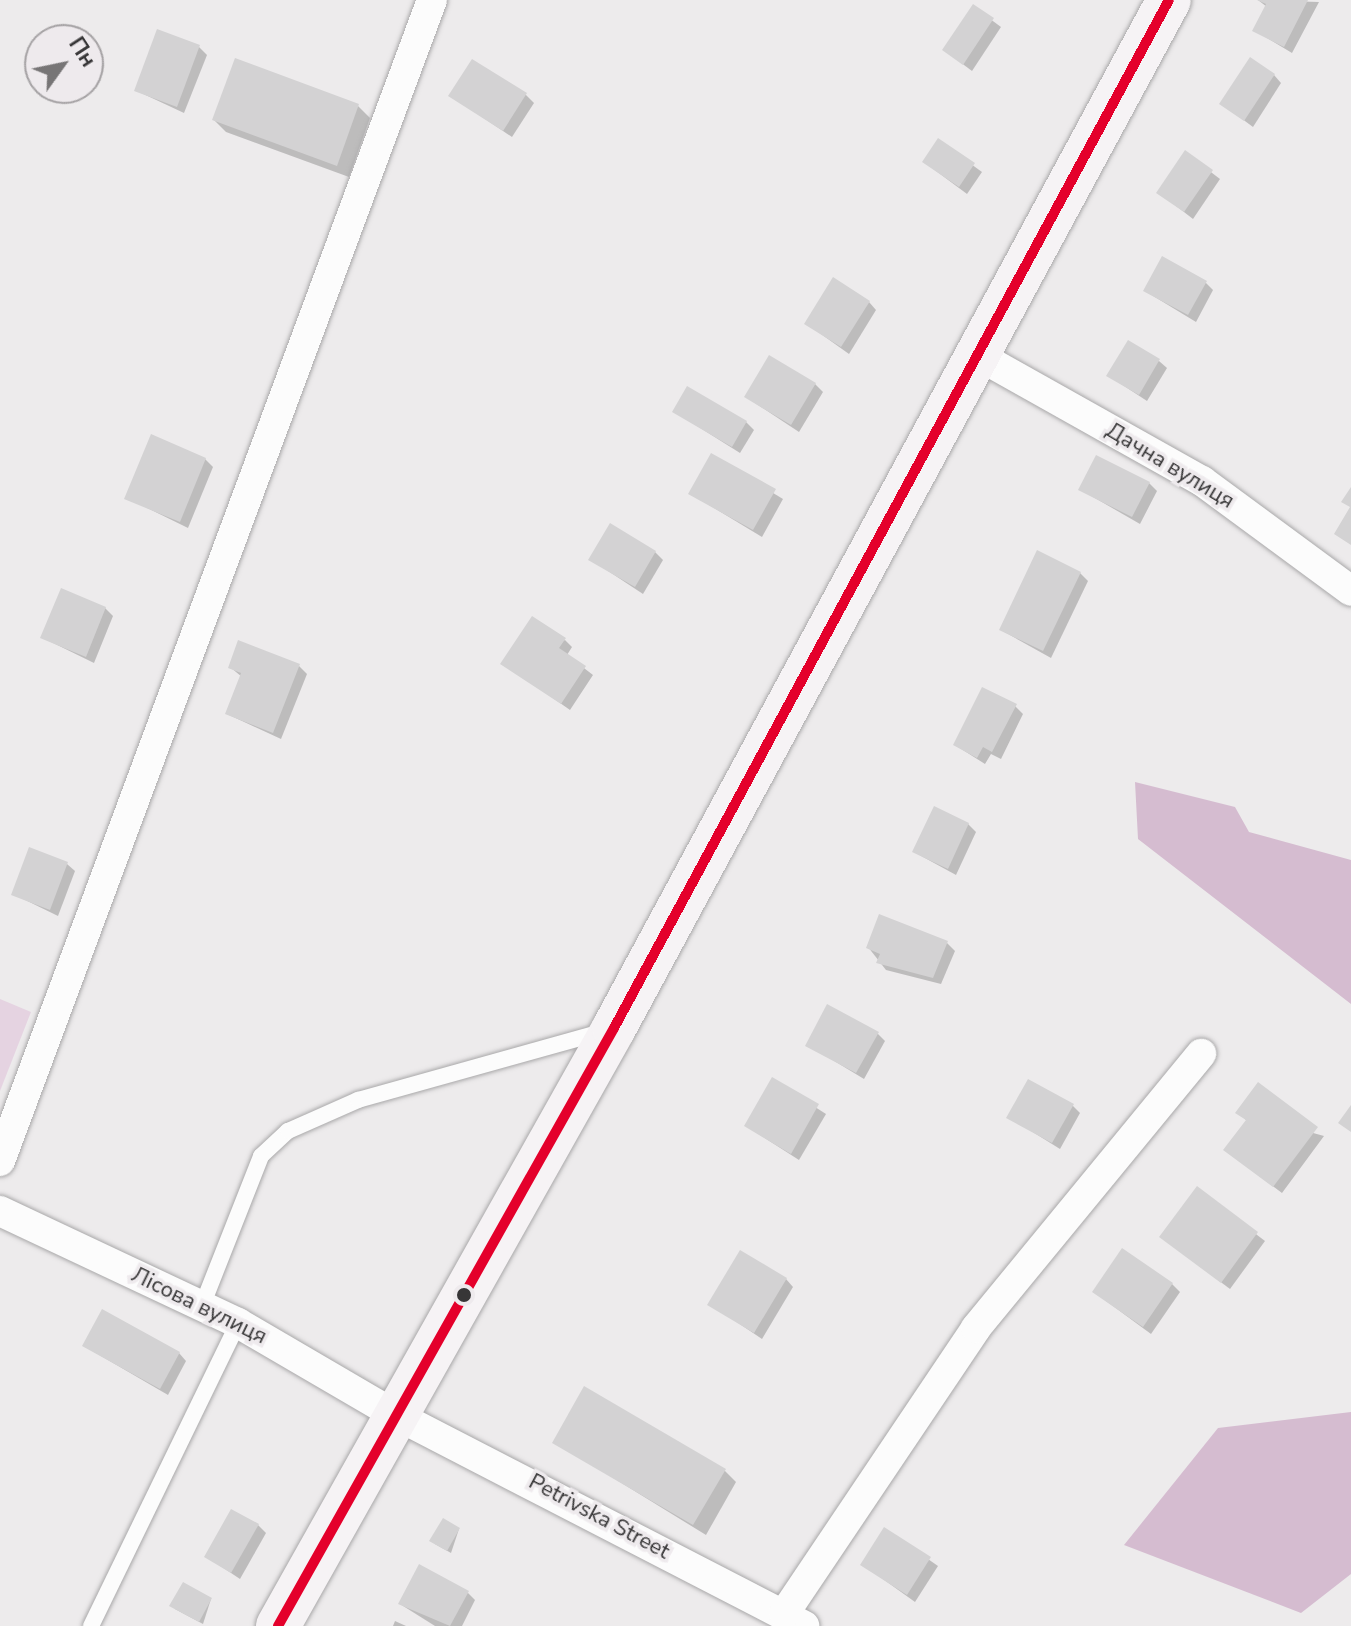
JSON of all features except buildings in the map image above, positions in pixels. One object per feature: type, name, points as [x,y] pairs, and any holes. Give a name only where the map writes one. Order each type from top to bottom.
[{"type":"main road","points":[[278,1626],[387,1422],[614,1028],[1169,0]]},
{"type":"street","points":[[0,1161],[432,0]]},
{"type":"street","name":"Дачна вулиця","points":[[979,356],[1202,481],[1351,591]]},
{"type":"street","points":[[794,1620],[976,1328],[1201,1054]]},
{"type":"street","name":"Лісова вулиця","points":[[0,1211],[238,1323],[387,1422]]},
{"type":"street","name":"Petrivska Street","points":[[387,1422],[794,1620]]},
{"type":"lane","points":[[202,1306],[261,1156],[288,1131],[358,1100],[614,1028]]},
{"type":"lane","points":[[91,1626],[238,1323]]},
{"type":"shaded area","points":[[1135,782],[1235,807],[1249,832],[1351,860],[1351,1004],[1138,839]]},
{"type":"shaded area","points":[[0,999],[31,1012],[0,1091]]},
{"type":"shaded area","points":[[1351,1412],[1351,1574],[1301,1613],[1124,1545],[1218,1428]]},
{"type":"transit line","points":[[278,1626],[614,1028],[1169,0]]}]
